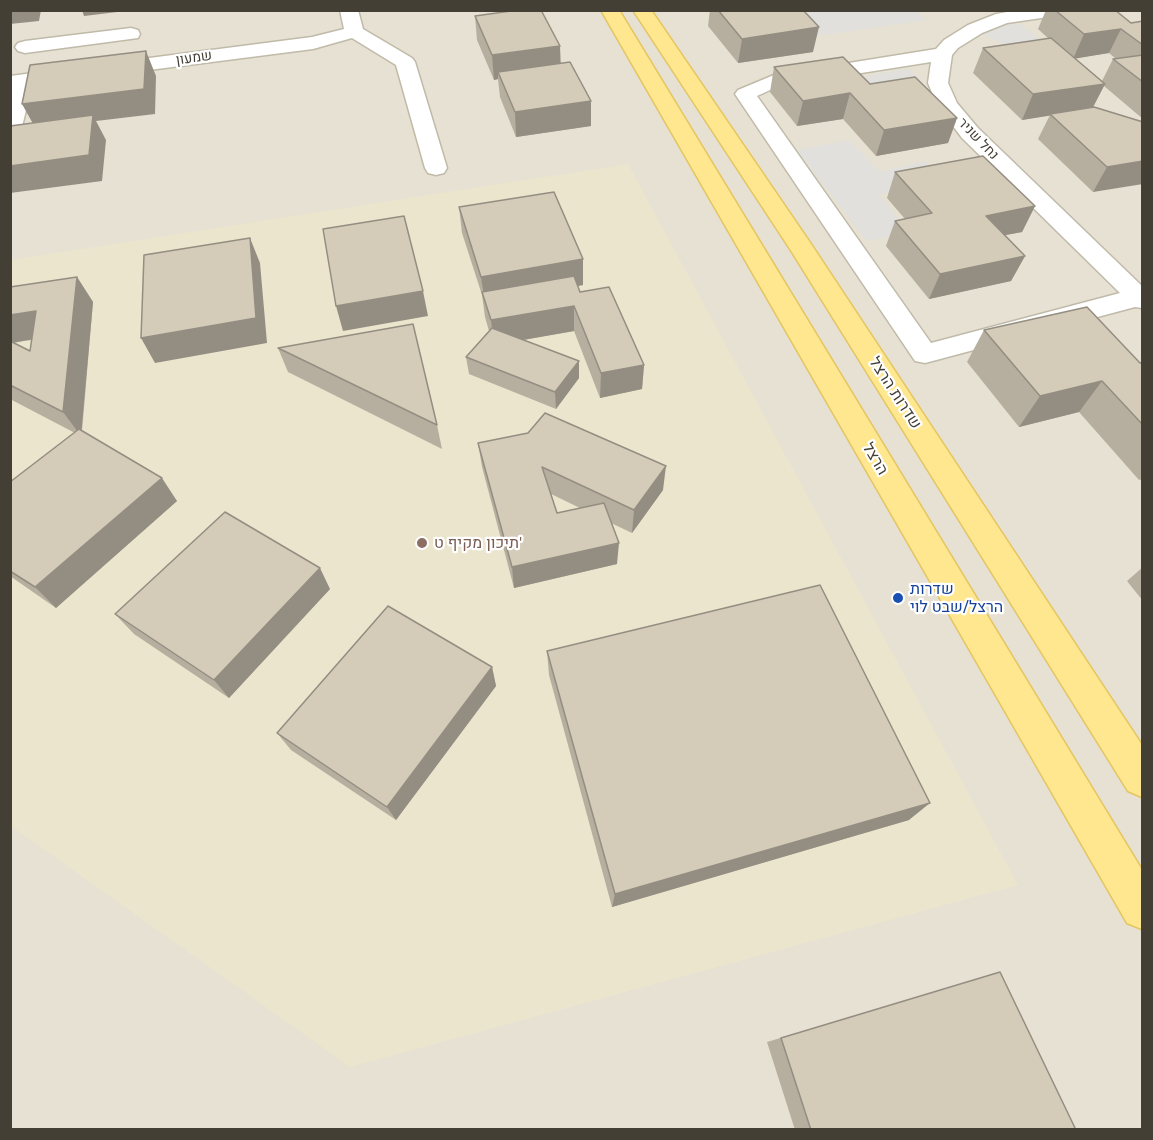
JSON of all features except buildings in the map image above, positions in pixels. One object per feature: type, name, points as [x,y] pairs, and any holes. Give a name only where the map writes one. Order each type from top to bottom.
[{"type":"main road","name":"הרצל","points":[[610,10],[1143,908]]},
{"type":"main road","name":"שדרות הרצל","points":[[642,10],[802,249],[1143,778]]},
{"type":"street","points":[[349,10],[354,32],[405,62],[436,168]]},
{"type":"street","points":[[1062,10],[1003,18],[975,28],[951,44],[942,54],[774,81],[745,94],[925,354],[1141,298]]},
{"type":"street","name":"שמעון","points":[[15,82],[313,43],[354,32]]},
{"type":"street","points":[[10,131],[18,48],[131,34]]},
{"type":"street","points":[[217,55],[219,51],[218,34]]},
{"type":"street","name":"נחל שניר","points":[[942,54],[938,83],[947,105],[970,133],[1141,298]]},
{"type":"shaded area","points":[[791,10],[916,11],[927,20],[811,37]]},
{"type":"shaded area","points":[[11,11],[1142,11],[1142,1129],[11,1129]]},
{"type":"shaded area","points":[[1018,22],[1072,66],[1058,67],[979,33]]},
{"type":"shaded area","points":[[908,68],[922,82],[857,96],[843,81]]},
{"type":"shaded area","points":[[849,140],[880,172],[924,161],[946,181],[879,195],[909,232],[867,241],[797,150]]},
{"type":"shaded area","name":"תיכון מקיף ט'","points":[[628,164],[1018,885],[350,1067],[11,826],[11,260]]},
{"type":"place","name":"תיכון מקיף ט'","points":[[422,543]]},
{"type":"place","name":"שדרות הרצל/שבט לוי","points":[[898,598]]}]
